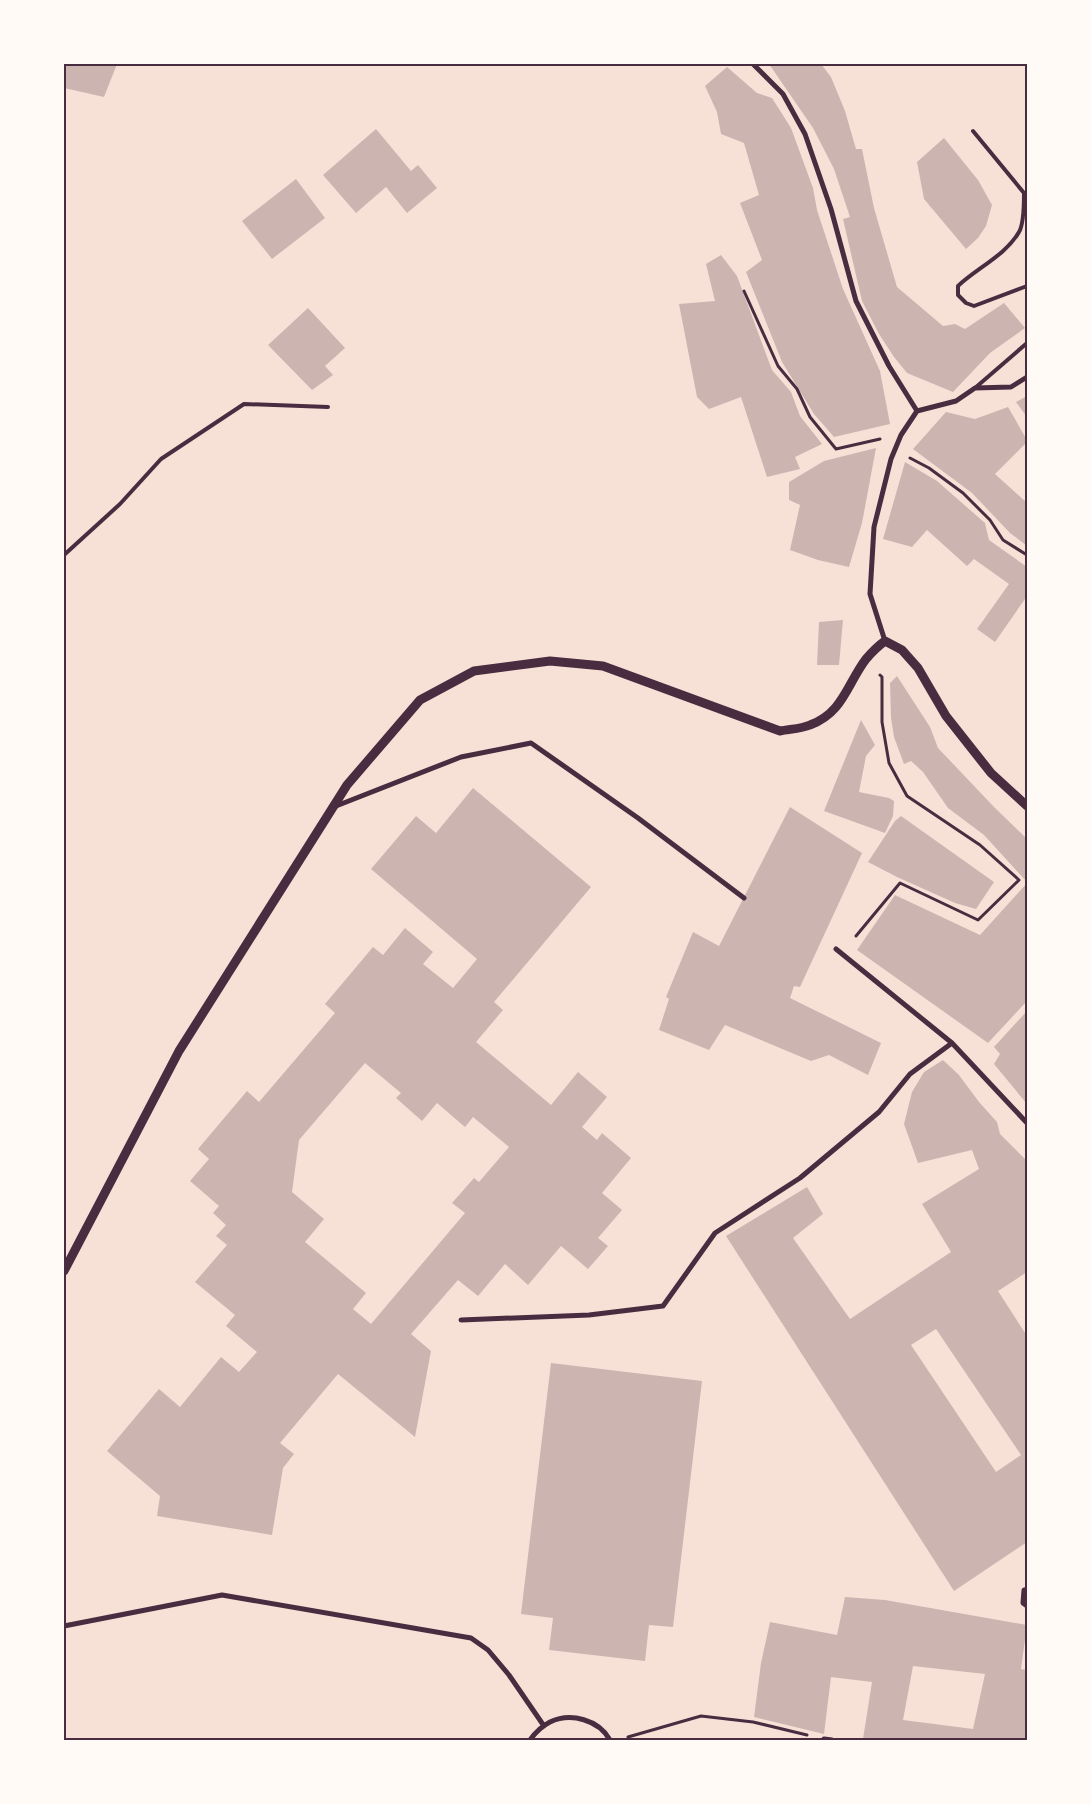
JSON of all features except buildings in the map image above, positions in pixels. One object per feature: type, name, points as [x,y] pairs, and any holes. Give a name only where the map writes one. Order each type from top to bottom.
[{"type":"street","points":[[754,64],[783,94],[805,134],[831,209],[856,301],[889,366],[917,410]]},
{"type":"street","points":[[1027,378],[1011,387],[975,388],[956,401],[917,410],[901,434],[892,459],[874,527],[870,594],[885,640],[902,650],[918,668],[946,716],[991,773],[1027,806]]},
{"type":"street","points":[[64,1271],[179,1051],[348,786],[420,700],[474,671],[550,661],[602,666],[780,731],[809,726],[825,718],[841,702],[865,661],[885,640]]},
{"type":"street","points":[[336,806],[461,757],[531,743],[638,818],[744,898]]},
{"type":"street","points":[[836,949],[952,1043],[1027,1123]]},
{"type":"street","points":[[461,1320],[589,1315],[663,1306],[715,1234],[800,1178],[879,1112],[910,1074],[952,1043]]},
{"type":"street","points":[[1027,1589],[1024,1590],[1023,1603],[1027,1606]]},
{"type":"street","points":[[64,1626],[222,1595],[471,1638],[488,1650],[509,1675],[544,1726]]},
{"type":"street","points":[[530,1740],[537,1730],[550,1722],[566,1718],[582,1719],[596,1725],[610,1740]]},
{"type":"street","points":[[824,1739],[832,1740]]},
{"type":"lane","points":[[973,131],[1024,193],[1023,210],[1020,231],[1004,250],[958,286],[958,295],[966,303],[974,306],[1027,286]]},
{"type":"lane","points":[[975,388],[1027,343]]},
{"type":"lane","points":[[64,555],[120,504],[161,458],[244,404],[328,407]]},
{"type":"path","points":[[744,291],[778,366],[797,389],[810,417],[836,449],[901,434],[904,455],[928,468],[963,493],[990,520],[1003,540],[1027,555]]},
{"type":"path","points":[[856,936],[900,883],[978,920],[1019,880],[980,845],[907,796],[889,763],[882,722],[882,677],[865,661]]},
{"type":"path","points":[[627,1738],[701,1716],[753,1722],[824,1739]]}]
